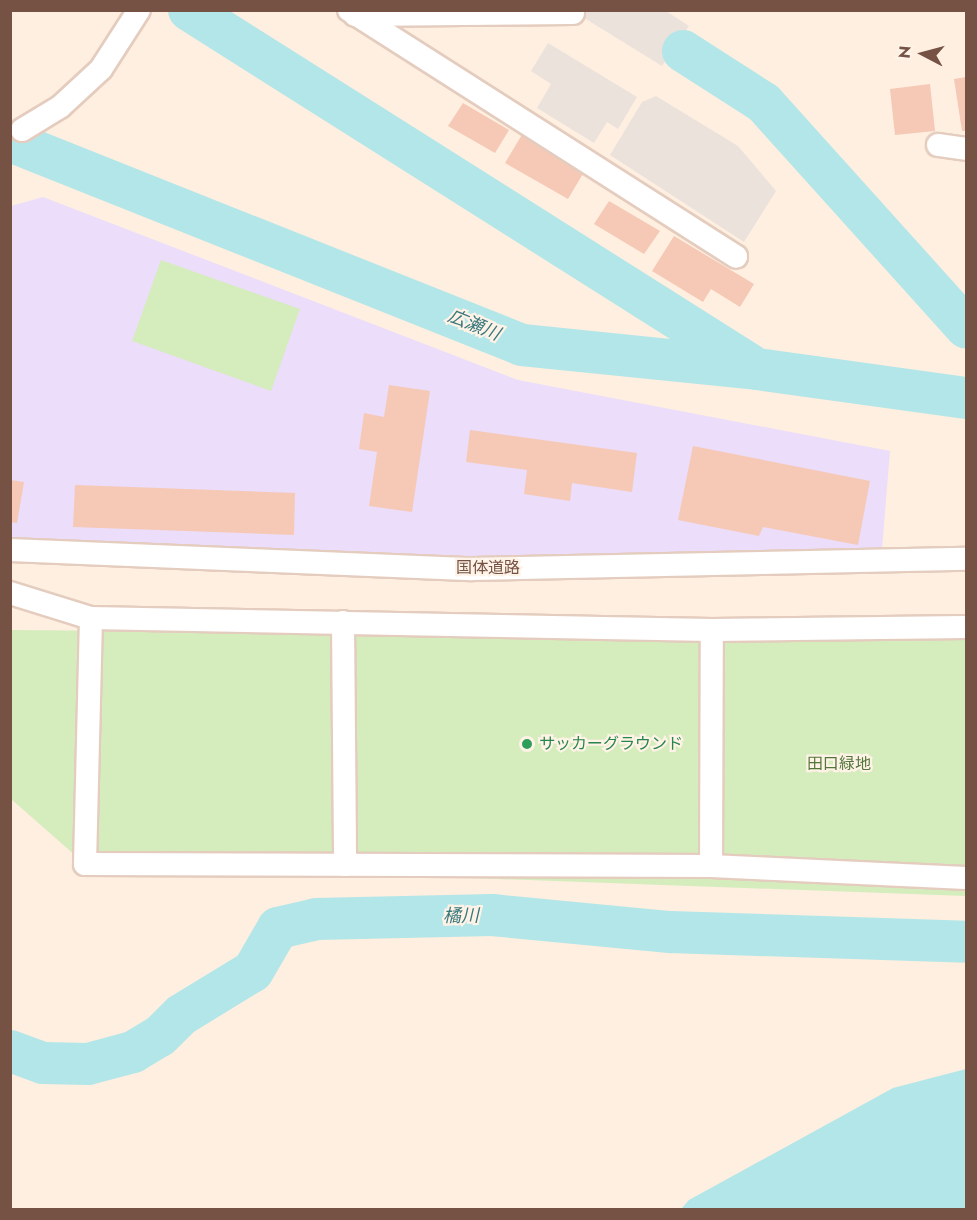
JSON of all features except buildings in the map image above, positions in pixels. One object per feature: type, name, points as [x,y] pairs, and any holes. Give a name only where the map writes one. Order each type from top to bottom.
[{"type":"street","points":[[22,130],[60,107],[101,69],[139,10]]},
{"type":"street","points":[[352,13],[573,13]]},
{"type":"street","points":[[352,13],[736,257]]},
{"type":"street","points":[[938,145],[966,149]]},
{"type":"street","name":"国体道路","points":[[10,550],[472,569],[966,559]]},
{"type":"street","points":[[10,592],[91,618],[712,630],[966,627]]},
{"type":"street","points":[[91,618],[85,864],[711,866],[966,878]]},
{"type":"street","points":[[343,622],[345,865]]},
{"type":"street","points":[[711,866],[712,630]]},
{"type":"shaded area","points":[[585,11],[666,11],[689,26],[662,66],[581,16]]},
{"type":"shaded area","points":[[548,43],[637,97],[618,129],[607,122],[594,143],[537,108],[551,84],[531,71]]},
{"type":"shaded area","points":[[656,96],[738,146],[776,191],[744,242],[610,155],[642,102]]},
{"type":"shaded area","points":[[43,197],[518,380],[890,451],[881,561],[472,569],[11,550],[11,206]]},
{"type":"green space","points":[[161,260],[300,309],[271,391],[132,341]]},
{"type":"green space","name":"田口緑地","points":[[11,630],[966,638],[966,896],[85,864],[11,799]]},
{"type":"water","points":[[966,1069],[966,1209],[681,1209],[689,1200],[893,1088]]},
{"type":"waterway","points":[[189,10],[749,364]]},
{"type":"waterway","points":[[683,51],[764,103],[966,327]]},
{"type":"waterway","name":"広瀬川","points":[[10,141],[522,345],[757,369],[966,398]]},
{"type":"waterway","name":"橘川","points":[[10,1051],[43,1063],[88,1064],[133,1052],[160,1036],[181,1015],[253,971],[278,928],[316,919],[492,915],[670,932],[966,942]]},
{"type":"place","name":"サッカーグラウンド","points":[[527,744]]}]
